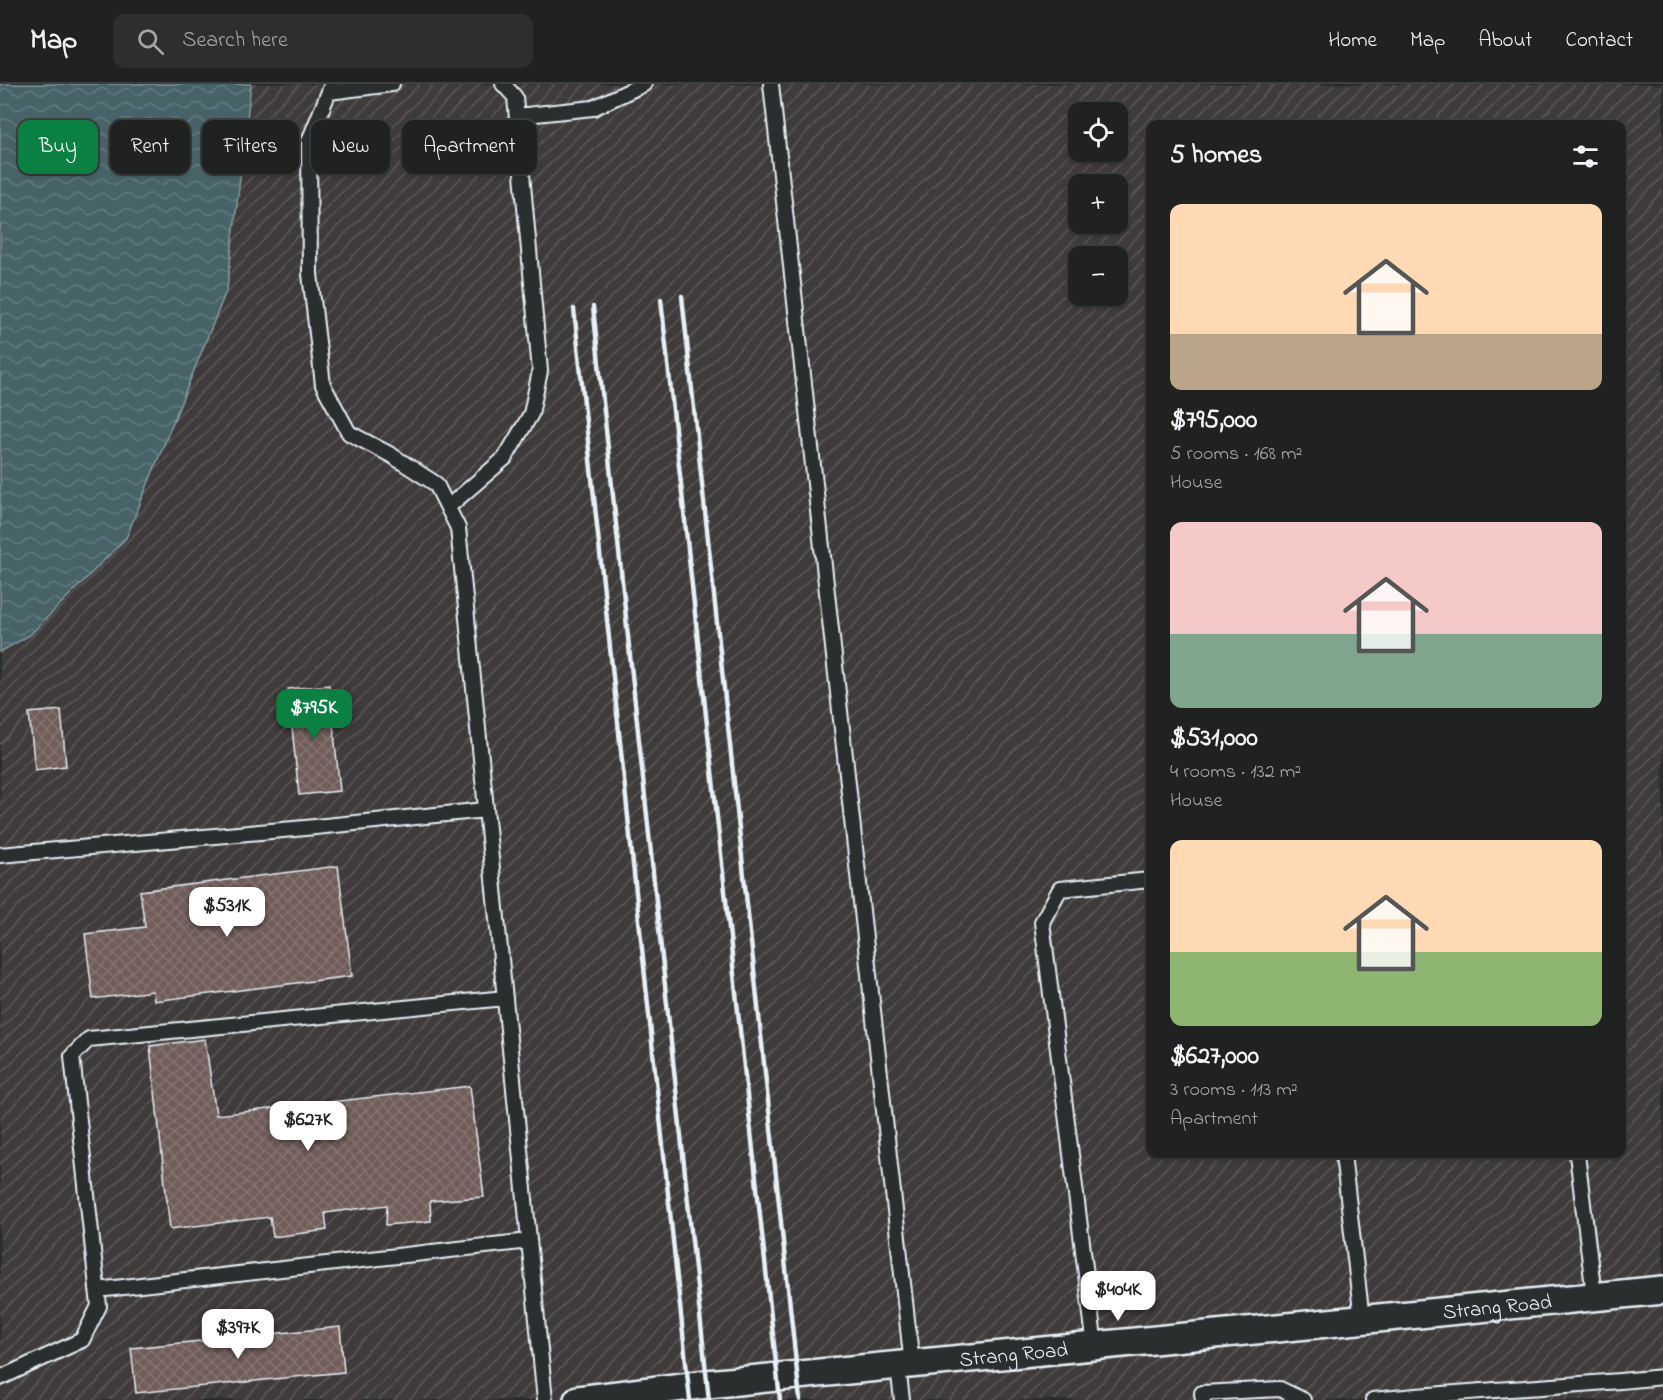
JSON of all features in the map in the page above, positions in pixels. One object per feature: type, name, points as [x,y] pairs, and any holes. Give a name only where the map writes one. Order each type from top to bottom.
[{"type":"street","name":"Strang Road","points":[[578,1400],[707,1384],[1663,1290]]},
{"type":"lane","points":[[392,84],[330,88],[309,141],[310,274],[323,385],[349,433],[391,455],[436,484],[458,528],[545,1400]]},
{"type":"lane","points":[[448,507],[504,458],[531,414],[540,371],[515,97],[503,84]]},
{"type":"lane","points":[[517,116],[593,108],[644,84]]},
{"type":"lane","points":[[771,84],[905,1366],[902,1400]]},
{"type":"lane","points":[[0,855],[486,810]]},
{"type":"lane","points":[[1095,1347],[1042,922],[1060,888],[1146,880]]},
{"type":"lane","points":[[0,1378],[82,1340],[99,1306],[72,1056],[89,1039],[505,998]]},
{"type":"lane","points":[[1343,1158],[1362,1320]]},
{"type":"lane","points":[[1577,1158],[1594,1296]]},
{"type":"lane","points":[[97,1290],[529,1241]]},
{"type":"lane","points":[[1373,1400],[1663,1377]]},
{"type":"lane","points":[[1203,1400],[1202,1393],[1280,1389],[1303,1400]]},
{"type":"shaded area","points":[[0,84],[1663,84],[1663,1400],[0,1400]]},
{"type":"water","points":[[0,84],[251,84],[247,120],[202,120],[202,174],[240,174],[227,289],[126,538],[30,635],[0,652]]},
{"type":"building","points":[[329,685],[340,791],[299,795],[288,689]]},
{"type":"building","points":[[61,710],[66,766],[35,770],[29,713]]},
{"type":"building","points":[[338,866],[352,976],[154,1001],[153,991],[93,999],[85,934],[145,927],[140,891]]},
{"type":"building","points":[[205,1039],[216,1115],[470,1086],[484,1197],[430,1201],[431,1221],[386,1225],[387,1205],[325,1213],[327,1230],[273,1237],[270,1217],[170,1229],[150,1046]]},
{"type":"building","points":[[340,1327],[344,1372],[136,1393],[131,1348]]},
{"type":"railway","points":[[682,296],[800,1400]]},
{"type":"railway","points":[[661,299],[780,1400]]},
{"type":"railway","points":[[593,307],[709,1400]]},
{"type":"railway","points":[[574,309],[690,1400]]}]
